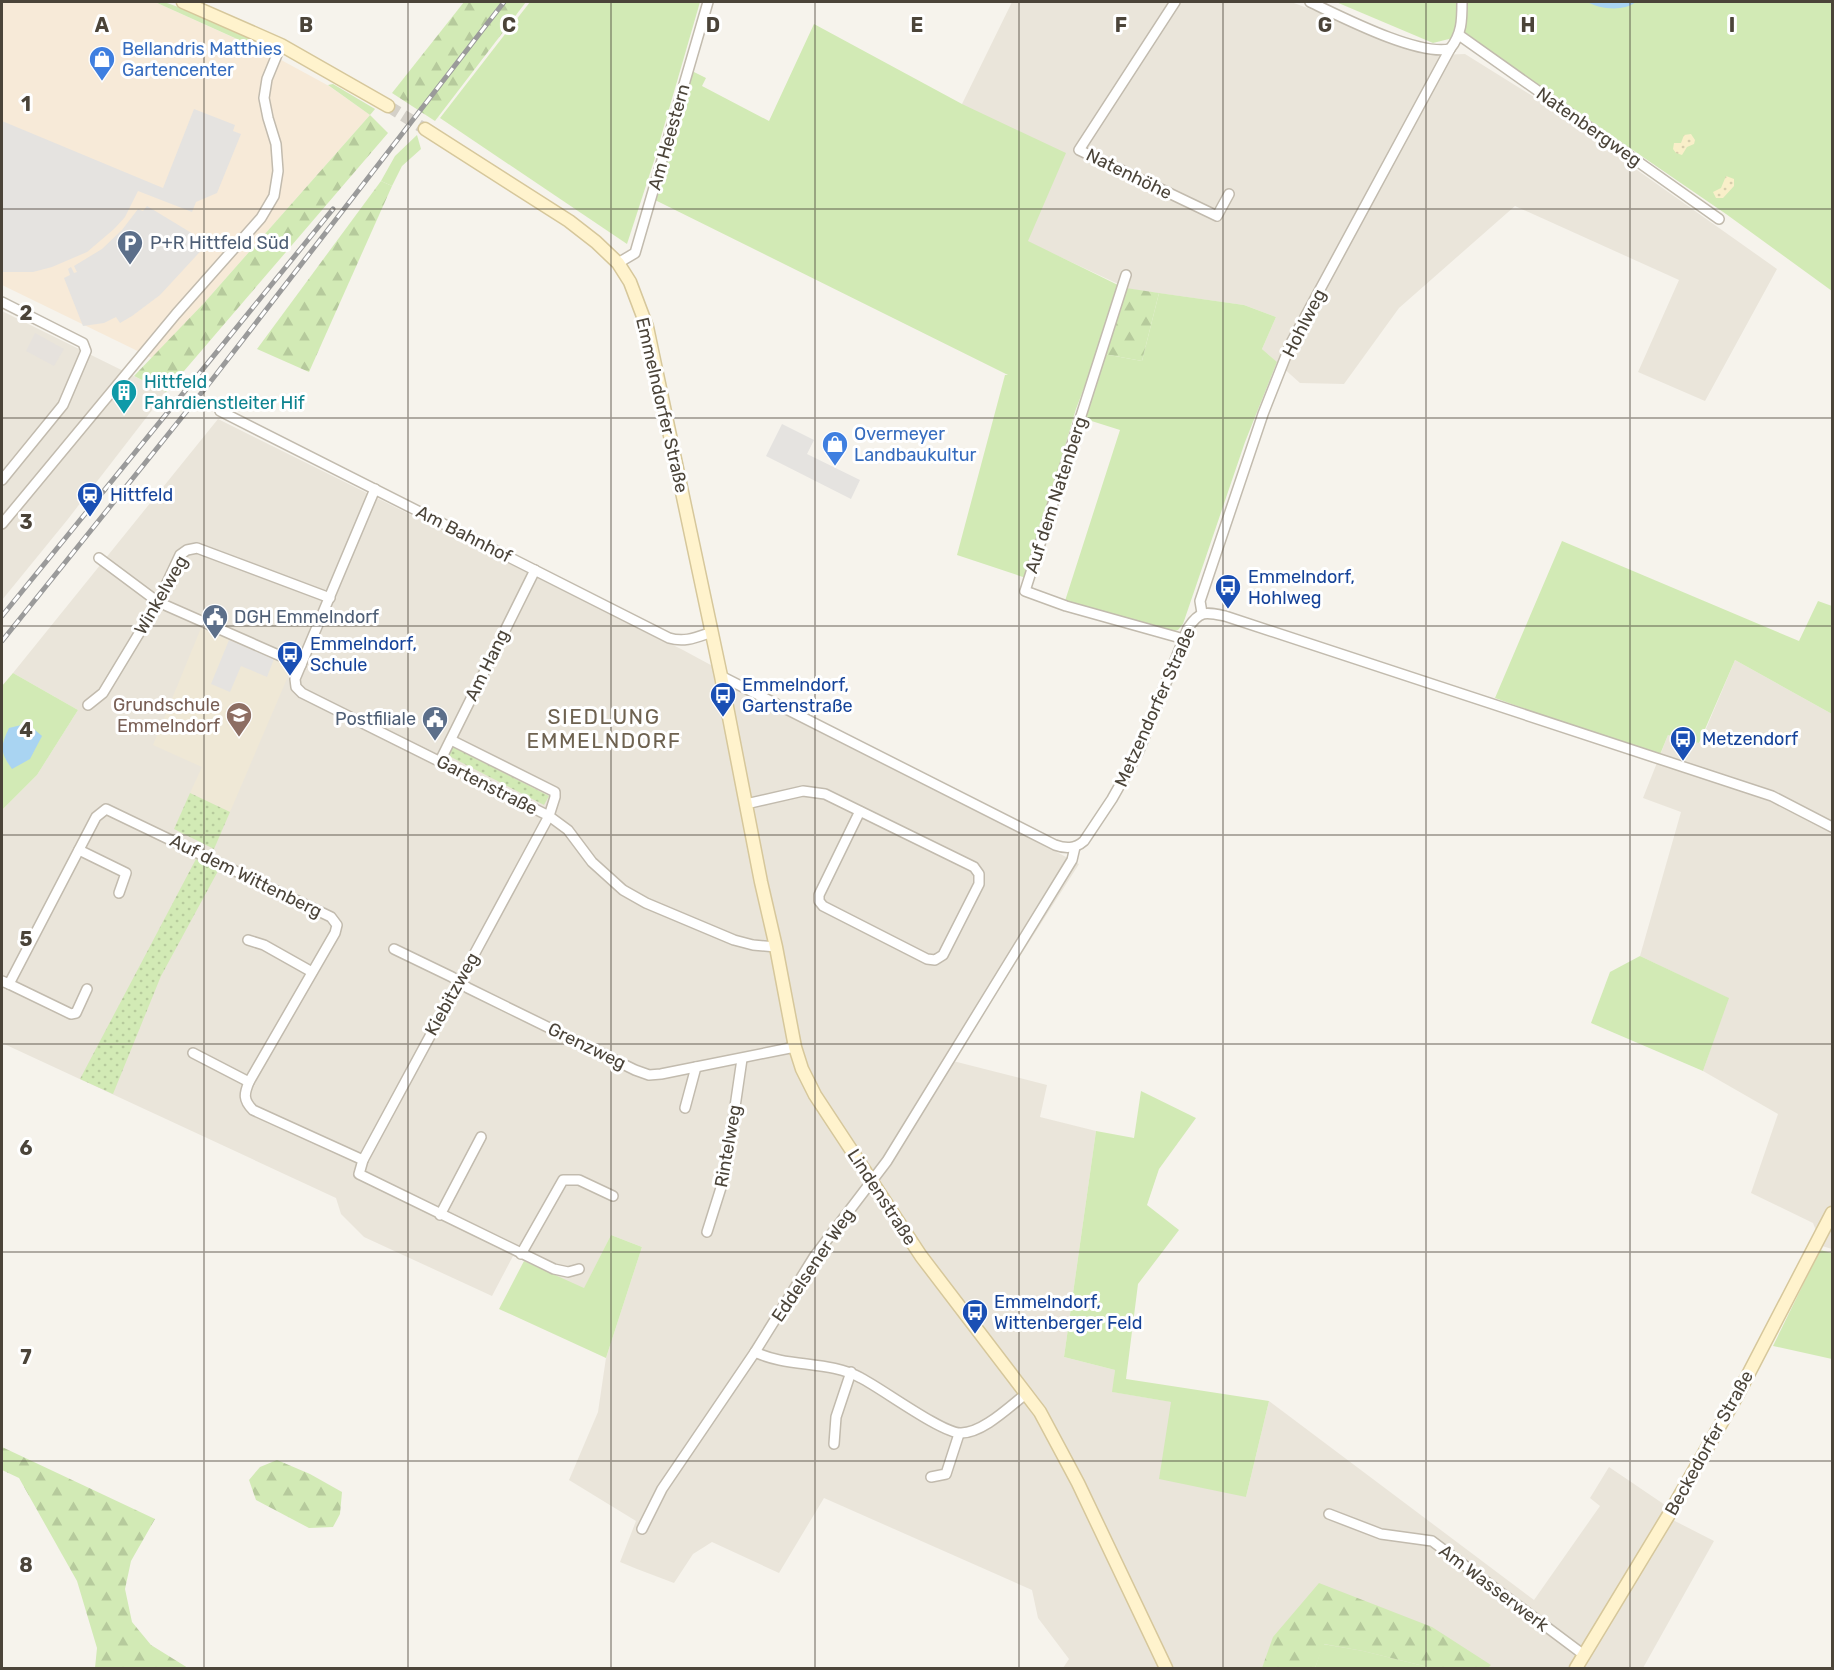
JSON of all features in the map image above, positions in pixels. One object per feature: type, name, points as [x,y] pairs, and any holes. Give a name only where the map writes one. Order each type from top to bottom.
[{"type":"street","points":[[183,2],[281,45],[388,106]]},
{"type":"street","name":"Am Heestern","points":[[618,263],[635,253],[708,2]]},
{"type":"street","name":"Natenhöhe","points":[[1175,2],[1079,150],[1217,216],[1229,194]]},
{"type":"street","points":[[1310,2],[1391,37],[1423,48],[1439,51],[1450,49]]},
{"type":"street","points":[[1459,35],[1462,24],[1462,2]]},
{"type":"street","name":"Hohlweg","points":[[1202,613],[1200,601],[1263,414],[1291,343],[1459,35]]},
{"type":"street","name":"Natenbergweg","points":[[1459,35],[1719,219]]},
{"type":"street","points":[[2,524],[132,366],[261,218],[274,196],[278,171],[276,144],[264,98],[267,79],[281,45]]},
{"type":"street","name":"Emmelndorfer Straße","points":[[425,129],[569,221],[618,263],[630,282],[647,327],[721,676]]},
{"type":"street","name":"Auf dem Natenberg","points":[[1126,275],[1025,591],[1066,606],[1184,639]]},
{"type":"street","points":[[2,303],[83,343],[86,351],[63,405],[2,480]]},
{"type":"street","name":"Am Bahnhof","points":[[220,411],[669,638],[690,640],[712,632]]},
{"type":"street","name":"Gartenstraße","points":[[375,489],[295,679],[296,687],[302,693],[549,816],[568,830],[592,862],[623,890],[646,903],[734,940],[753,945],[776,947]]},
{"type":"street","name":"Winkelweg","points":[[88,705],[103,693],[158,602],[180,555],[187,550],[197,548],[330,598]]},
{"type":"street","points":[[99,558],[158,602],[301,666]]},
{"type":"street","name":"Am Hang","points":[[440,761],[535,570]]},
{"type":"street","name":"Metzendorfer Straße","points":[[1075,847],[1084,841],[1129,771],[1184,639],[1194,620],[1202,613],[1225,616],[1772,796],[1833,828]]},
{"type":"street","points":[[721,676],[1055,845],[1065,848],[1075,847]]},
{"type":"street","name":"Lindenstraße","points":[[721,676],[795,1047],[811,1088],[921,1256],[1026,1393],[1054,1436],[1166,1668]]},
{"type":"street","name":"Gartenstraße","points":[[451,740],[555,792],[549,816]]},
{"type":"street","points":[[746,804],[803,791],[815,791],[825,794],[860,811],[974,867],[979,874],[979,884],[943,955],[935,960],[927,959],[823,906],[819,901],[819,895],[860,811]]},
{"type":"street","name":"Auf dem Wittenberg","points":[[5,982],[96,818],[106,809],[331,917],[337,925],[249,1082]]},
{"type":"street","name":"Kiebitzweg","points":[[440,1215],[360,1174],[363,1160],[549,816]]},
{"type":"street","name":"Eddelsener Weg","points":[[642,1528],[662,1489],[755,1352],[814,1257],[872,1182],[1072,860],[1075,847]]},
{"type":"street","points":[[79,850],[126,873],[119,893]]},
{"type":"street","points":[[248,940],[264,945],[312,972]]},
{"type":"street","name":"Grenzweg","points":[[394,949],[452,977],[460,984],[649,1075],[742,1059],[795,1047]]},
{"type":"street","points":[[5,982],[71,1014],[76,1013],[87,989]]},
{"type":"street","points":[[193,1053],[249,1082],[245,1102],[253,1110],[363,1160]]},
{"type":"street","name":"Rintelweg","points":[[707,1232],[725,1175],[742,1059]]},
{"type":"street","points":[[685,1108],[696,1067]]},
{"type":"street","points":[[481,1137],[440,1215],[554,1269],[568,1272],[579,1269]]},
{"type":"street","points":[[521,1254],[563,1180],[579,1180],[613,1196]]},
{"type":"street","name":"Beckedorfer Straße","points":[[1576,1668],[1668,1516],[1738,1394],[1833,1213]]},
{"type":"street","points":[[755,1352],[775,1359],[851,1372],[929,1420],[959,1434],[984,1426],[1026,1393]]},
{"type":"street","points":[[834,1444],[836,1417],[851,1372]]},
{"type":"street","points":[[931,1478],[946,1474],[959,1434]]},
{"type":"street","name":"Am Wasserwerk","points":[[1329,1514],[1382,1533],[1432,1541],[1584,1655]]},
{"type":"shaded area","points":[[2,2],[155,2],[272,55],[329,86],[370,115],[204,303],[152,358],[2,285]]},
{"type":"shaded area","points":[[1012,2],[1291,2],[1437,55],[1465,54],[1534,97],[1777,269],[1705,401],[1638,372],[1679,280],[1515,206],[1399,308],[1344,384],[1300,383],[1262,349],[1276,317],[1244,305],[1129,289],[1028,242],[962,104]]},
{"type":"shaded area","points":[[194,109],[235,125],[233,131],[241,134],[217,193],[196,202],[192,212],[138,191],[125,217],[87,252],[52,267],[33,272],[2,272],[2,121],[163,188]]},
{"type":"shaded area","name":"P+R Hittfeld Süd","points":[[147,206],[208,243],[160,295],[132,316],[120,323],[116,317],[104,323],[83,326],[64,278],[70,275],[68,269],[71,267],[74,273],[77,272],[74,266],[102,249],[122,230],[138,209],[143,211]]},
{"type":"shaded area","points":[[2,311],[166,392],[2,600]]},
{"type":"shaded area","points":[[35,333],[64,349],[54,366],[26,351]]},
{"type":"shaded area","points":[[218,419],[683,650],[1079,864],[953,1061],[1047,1085],[1040,1117],[1096,1131],[1064,1357],[1115,1370],[1113,1392],[1172,1402],[1246,1497],[1269,1401],[1534,1600],[1600,1506],[1590,1498],[1609,1467],[1665,1505],[1671,1519],[1714,1541],[1643,1668],[1432,1668],[1324,1644],[1315,1668],[1063,1668],[1069,1659],[1038,1618],[1032,1590],[824,1498],[779,1573],[712,1542],[693,1554],[674,1583],[637,1569],[620,1562],[636,1521],[569,1480],[598,1412],[606,1358],[642,1247],[611,1235],[584,1289],[513,1256],[492,1296],[364,1237],[341,1214],[336,1198],[2,1043],[2,810],[37,775],[78,710],[13,673]]},
{"type":"shaded area","points":[[782,424],[814,440],[807,454],[860,480],[851,499],[766,456]]},
{"type":"shaded area","name":"Grundschule Emmelndorf","points":[[201,628],[292,667],[230,812],[190,793],[202,767],[153,745]]},
{"type":"shaded area","points":[[229,640],[274,659],[267,677],[241,666],[230,692],[211,684]]},
{"type":"shaded area","name":"Metzendorf","points":[[1735,660],[1832,714],[1832,1249],[1822,1246],[1813,1223],[1751,1193],[1778,1114],[1703,1071],[1728,998],[1640,956],[1681,812],[1643,798],[1668,735],[1700,743]]},
{"type":"green space","points":[[155,2],[164,2],[217,23],[245,37],[264,51]]},
{"type":"green space","points":[[464,2],[526,2],[435,121],[392,93]]},
{"type":"green space","points":[[530,2],[700,2],[654,161],[627,244],[440,118]]},
{"type":"green space","points":[[1336,2],[1832,2],[1832,291],[1726,214],[1465,35],[1433,43]]},
{"type":"green space","points":[[814,24],[962,104],[1066,153],[1028,241],[1122,287],[1076,409],[1026,578],[957,555],[1005,375],[1008,375],[655,200],[692,71],[706,78],[702,86],[769,121]]},
{"type":"green space","points":[[333,84],[375,109],[370,115],[328,85]]},
{"type":"green space","points":[[370,115],[388,133],[166,392],[134,376],[204,303]]},
{"type":"green space","points":[[417,135],[421,149],[402,166],[392,186],[381,181],[395,156]]},
{"type":"green space","points":[[381,181],[392,186],[309,372],[257,349]]},
{"type":"green space","points":[[1126,288],[1159,293],[1142,361],[1104,354]]},
{"type":"green space","points":[[1159,293],[1244,305],[1276,317],[1262,349],[1277,362],[1245,442],[1183,624],[1178,630],[1169,632],[1065,601],[1120,430],[1082,418],[1104,354],[1142,361]]},
{"type":"green space","points":[[1562,541],[1799,641],[1818,601],[1832,606],[1832,714],[1735,660],[1699,743],[1668,735],[1659,757],[1495,698]]},
{"type":"green space","points":[[13,673],[78,710],[37,775],[2,810],[2,686]]},
{"type":"green space","points":[[453,747],[549,796],[544,805],[449,756]]},
{"type":"green space","points":[[190,793],[230,812],[214,849],[174,829]]},
{"type":"green space","points":[[196,859],[218,871],[161,976],[113,1094],[80,1079]]},
{"type":"green space","points":[[1640,956],[1729,998],[1703,1071],[1591,1023],[1610,972]]},
{"type":"green space","points":[[1141,1091],[1196,1118],[1159,1169],[1147,1205],[1179,1230],[1138,1284],[1126,1379],[1269,1401],[1246,1497],[1159,1479],[1171,1402],[1112,1392],[1115,1370],[1064,1357],[1096,1131],[1134,1138]]},
{"type":"green space","points":[[611,1235],[642,1247],[606,1358],[499,1309],[524,1261],[584,1288]]},
{"type":"green space","points":[[1820,1250],[1832,1253],[1832,1359],[1773,1346]]},
{"type":"green space","points":[[2,1447],[155,1519],[131,1561],[125,1589],[132,1622],[151,1645],[188,1668],[95,1668],[97,1648],[77,1581],[19,1478],[2,1470]]},
{"type":"green space","points":[[277,1460],[310,1474],[342,1492],[340,1514],[333,1527],[309,1528],[256,1500],[249,1480],[260,1467]]},
{"type":"green space","points":[[1319,1583],[1432,1627],[1491,1665],[1488,1668],[1432,1668],[1324,1644],[1315,1668],[1262,1668],[1273,1637]]},
{"type":"green space","points":[[1323,1644],[1363,1651],[1432,1668],[1315,1668]]},
{"type":"sand","points":[[1691,134],[1695,140],[1694,144],[1687,147],[1682,155],[1676,153],[1673,149],[1674,143],[1681,143],[1684,135]]},
{"type":"sand","points":[[1726,176],[1734,179],[1734,186],[1723,198],[1716,198],[1713,192],[1721,188]]},
{"type":"water","points":[[1587,2],[1636,2],[1625,7],[1612,8]]},
{"type":"water","points":[[21,725],[35,730],[42,736],[30,759],[12,769],[3,754],[4,740],[9,728]]},
{"type":"tunnel","points":[[388,106],[425,129]]},
{"type":"railway","points":[[2,641],[211,381],[504,2]]},
{"type":"railway","points":[[2,616],[333,209]]},
{"type":"place","name":"Bellandris Matthies Gartencenter","points":[[102,82]]},
{"type":"place","name":"P+R Hittfeld Süd","points":[[130,266]]},
{"type":"place","name":"Hittfeld Fahrdienstleiter Hif","points":[[124,415]]},
{"type":"place","name":"Overmeyer Landbaukultur","points":[[835,467]]},
{"type":"place","name":"Hittfeld","points":[[90,518]]},
{"type":"place","name":"Emmelndorf, Hohlweg","points":[[1228,610]]},
{"type":"place","name":"DGH Emmelndorf","points":[[215,640]]},
{"type":"place","name":"Emmelndorf, Schule","points":[[290,677]]},
{"type":"place","name":"Emmelndorf, Gartenstraße","points":[[723,718]]},
{"type":"place","name":"Grundschule Emmelndorf","points":[[239,738]]},
{"type":"place","name":"Postfiliale","points":[[435,742]]},
{"type":"place","name":"Metzendorf","points":[[1683,762]]},
{"type":"place","name":"Emmelndorf, Wittenberger Feld","points":[[975,1335]]},
{"type":"district","name":"SIEDLUNG EMMELNDORF","points":[[604,729]]}]
